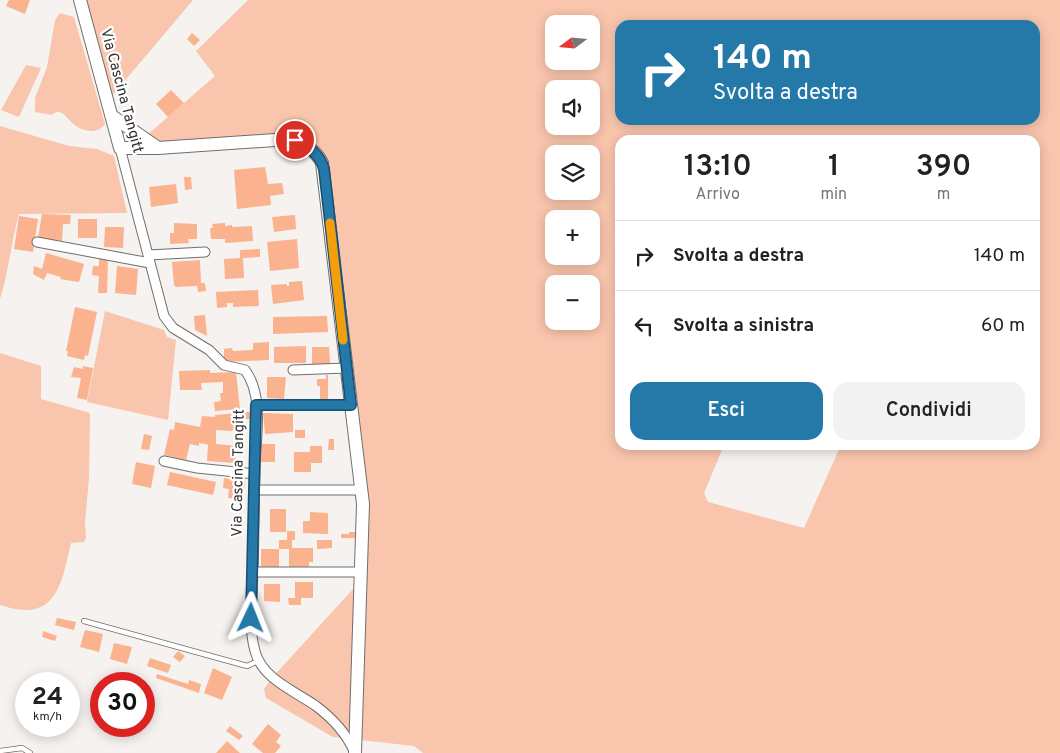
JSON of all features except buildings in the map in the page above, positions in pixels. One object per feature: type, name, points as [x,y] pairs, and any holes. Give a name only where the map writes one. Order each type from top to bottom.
[{"type":"street","name":"Via Cascina Tangitt","points":[[80,0],[162,309],[168,322],[180,333],[209,350],[224,365],[244,370],[253,384],[256,405],[252,626],[253,644],[258,661]]},
{"type":"street","points":[[112,116],[158,148]]},
{"type":"street","points":[[120,148],[158,148],[274,140],[291,144],[308,153],[319,168],[325,182],[362,504],[354,752]]},
{"type":"street","points":[[37,242],[149,259],[205,252]]},
{"type":"street","points":[[293,370],[347,368]]},
{"type":"street","points":[[256,405],[351,405]]},
{"type":"street","points":[[164,461],[197,468],[255,474]]},
{"type":"street","points":[[254,490],[361,490]]},
{"type":"street","points":[[253,572],[360,572]]},
{"type":"street","points":[[258,661],[276,680],[333,720],[350,742],[354,752]]},
{"type":"lane","points":[[84,621],[247,666],[258,661]]},
{"type":"lane","points":[[0,751],[22,748],[30,753]]},
{"type":"shaded area","points":[[85,0],[193,0],[111,97]]},
{"type":"shaded area","points":[[248,0],[1060,0],[1060,753],[423,753],[414,746],[333,737],[266,698],[264,689],[271,679],[364,577],[369,537],[347,308],[327,161],[308,144],[160,145],[146,136],[215,76],[196,51]]},
{"type":"shaded area","points":[[60,13],[74,17],[105,124],[97,130],[84,130],[74,125],[59,112],[52,115],[35,112],[35,98],[47,67],[55,20]]},
{"type":"shaded area","points":[[26,65],[41,68],[19,117],[1,110]]},
{"type":"shaded area","points":[[0,126],[69,146],[97,149],[114,156],[127,213],[19,214],[0,299]]},
{"type":"shaded area","points":[[105,311],[164,330],[167,337],[176,340],[168,420],[87,402]]},
{"type":"shaded area","points":[[0,353],[41,366],[41,399],[90,413],[86,538],[84,542],[71,543],[59,587],[53,597],[44,605],[33,609],[19,610],[0,605]]},
{"type":"slow traffic","points":[[330,223],[343,340]]},
{"type":"route","points":[[251,618],[256,405],[351,405],[324,169],[316,153],[295,140]]}]
